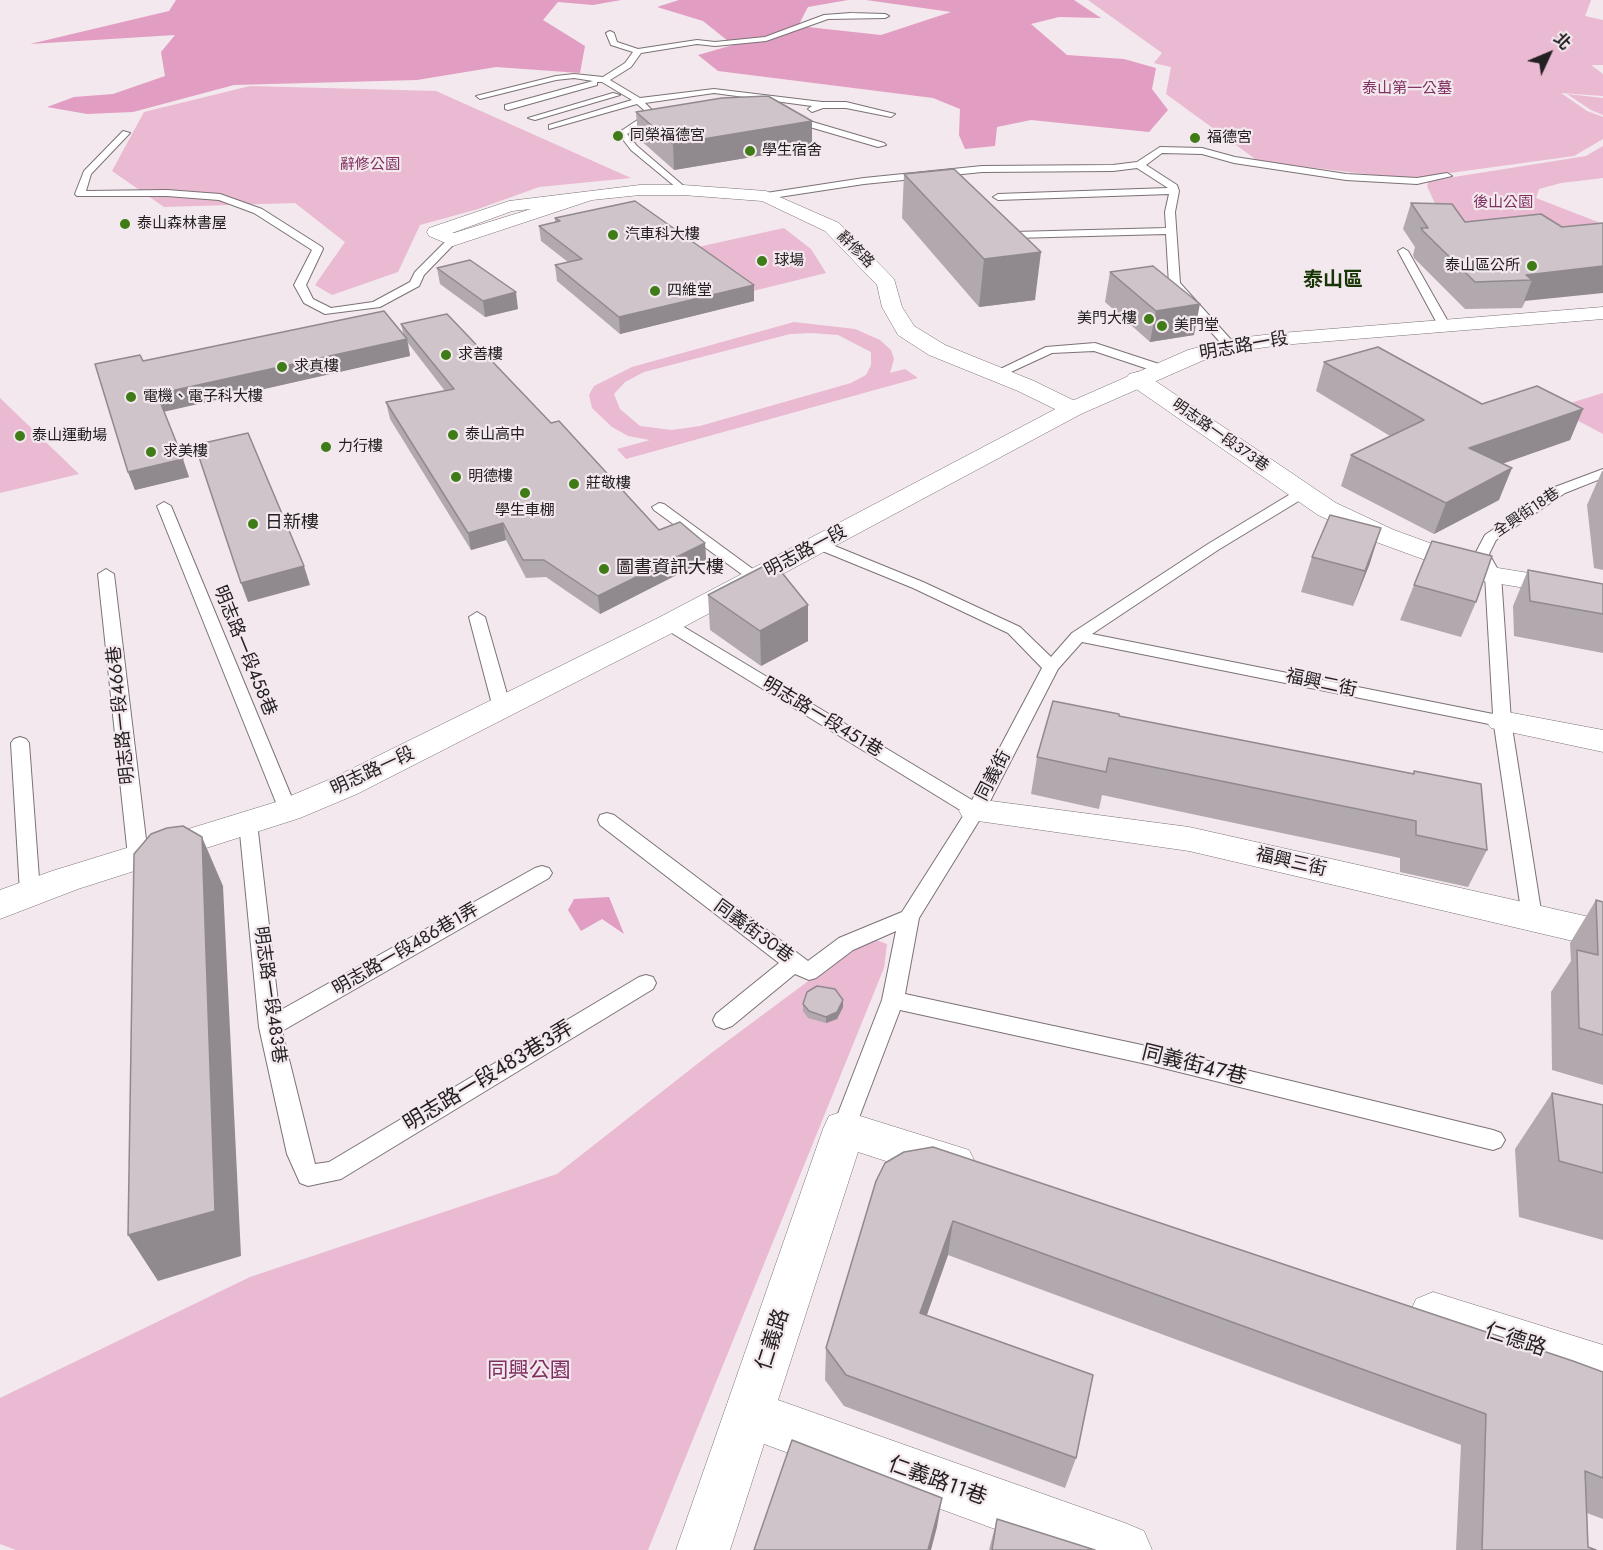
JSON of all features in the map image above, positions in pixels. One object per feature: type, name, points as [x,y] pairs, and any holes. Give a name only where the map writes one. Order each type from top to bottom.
[{"type":"street","name":"辭修路","points":[[453,240],[590,195],[640,190],[683,190],[766,196],[832,227],[887,283],[892,307],[906,330],[937,350],[1073,409]]},
{"type":"street","name":"明志路一段","points":[[0,905],[30,892],[138,856],[288,810],[345,786],[668,624],[1073,409],[1196,355],[1230,346],[1293,338],[1603,313]]},
{"type":"street","name":"明志路一段373巷","points":[[1137,379],[1327,509],[1385,536],[1493,575],[1603,594]]},
{"type":"street","name":"福興二街","points":[[1502,721],[1603,741]]},
{"type":"street","name":"福興三街","points":[[976,811],[1189,839],[1603,934]]},
{"type":"street","points":[[844,1129],[991,1176]]},
{"type":"street","name":"仁義路","points":[[703,1550],[844,1129]]},
{"type":"street","name":"仁德路","points":[[1399,1304],[1603,1369]]},
{"type":"street","name":"仁義路11巷","points":[[749,1414],[1125,1550]]},
{"type":"lane","points":[[610,33],[614,43],[638,51],[698,42],[715,44],[766,39],[827,17],[885,16]]},
{"type":"lane","points":[[508,107],[604,80],[628,65],[638,51]]},
{"type":"lane","points":[[480,96],[556,78],[574,76],[604,80],[639,101],[648,110],[643,121]]},
{"type":"lane","points":[[552,127],[639,101],[714,91],[822,105],[846,105],[891,114]]},
{"type":"lane","points":[[532,118],[623,93]]},
{"type":"lane","points":[[791,118],[822,105]]},
{"type":"lane","points":[[781,116],[881,145]]},
{"type":"lane","points":[[655,120],[643,121],[622,133],[634,148],[683,190]]},
{"type":"lane","points":[[126,133],[87,173],[80,194],[167,193],[220,197],[258,211],[318,249],[300,285],[308,300],[329,312],[376,305],[415,284],[419,274],[453,240]]},
{"type":"lane","points":[[766,196],[864,181],[982,169],[1113,168],[1139,165],[1160,150],[1202,151],[1234,160],[1346,177],[1417,181],[1447,176]]},
{"type":"lane","points":[[1139,165],[1172,185],[1174,191],[1170,212],[1175,284],[1230,346]]},
{"type":"lane","points":[[998,197],[1174,191]]},
{"type":"lane","points":[[1014,235],[1171,231]]},
{"type":"lane","points":[[1403,251],[1444,326]]},
{"type":"lane","points":[[996,374],[1050,350],[1095,346],[1161,369]]},
{"type":"lane","name":"全興街18巷","points":[[1493,575],[1482,554],[1490,538],[1560,490],[1603,473]]},
{"type":"lane","points":[[820,545],[918,585],[1014,630],[1052,668],[1078,636],[1213,547],[1302,493]]},
{"type":"lane","name":"明志路一段458巷","points":[[164,506],[288,810]]},
{"type":"lane","points":[[659,507],[756,578]]},
{"type":"lane","name":"明志路一段466巷","points":[[106,574],[138,856]]},
{"type":"lane","points":[[1493,575],[1502,721],[1532,917]]},
{"type":"lane","points":[[477,617],[502,708]]},
{"type":"lane","name":"明志路一段451巷","points":[[668,624],[976,811]]},
{"type":"lane","name":"福興二街","points":[[1078,636],[1502,721]]},
{"type":"lane","name":"同義街","points":[[844,1129],[893,1000],[909,917],[976,811],[1052,668]]},
{"type":"lane","points":[[20,743],[30,892]]},
{"type":"lane","name":"同義街30巷","points":[[607,819],[666,867],[809,972],[846,944],[909,917]]},
{"type":"lane","name":"明志路一段483巷","points":[[248,823],[270,1027],[299,1154],[308,1175],[333,1172]]},
{"type":"lane","name":"明志路一段486巷1弄","points":[[270,1027],[542,873]]},
{"type":"lane","points":[[724,1020],[794,963]]},
{"type":"lane","name":"明志路一段483巷3弄","points":[[333,1172],[646,983]]},
{"type":"lane","name":"同義街47巷","points":[[893,1000],[1152,1056],[1493,1140]]},
{"type":"green space","name":"泰山第一公墓","points":[[1088,0],[1591,0],[1585,16],[1603,20],[1603,65],[1591,65],[1603,74],[1603,96],[1561,93],[1587,111],[1603,117],[1603,139],[1574,156],[1406,179],[1258,161],[1166,94],[1171,67],[1154,63],[1162,53]]},
{"type":"green space","name":"辭修公園","points":[[250,86],[436,91],[631,178],[539,187],[478,209],[420,225],[398,272],[332,295],[315,285],[345,242],[295,203],[164,207],[112,171],[144,112]]},
{"type":"green space","points":[[1567,94],[1603,98],[1603,115],[1591,110]]},
{"type":"green space","name":"後山公園","points":[[1603,146],[1603,178],[1561,183],[1539,189],[1536,198],[1603,224],[1603,244],[1472,234],[1436,206],[1427,186],[1429,181],[1586,156]]},
{"type":"green space","name":"球場","points":[[784,228],[811,249],[826,273],[749,292],[689,249]]},
{"type":"green space","points":[[794,322],[855,329],[880,340],[891,350],[894,359],[890,373],[905,369],[918,378],[626,459],[617,449],[650,440],[628,436],[612,427],[592,408],[589,395],[594,386],[632,367]],"holes":[[[790,334],[838,335],[871,352],[871,365],[866,375],[851,383],[700,426],[672,430],[640,426],[620,409],[614,394],[625,382],[644,372]]]},
{"type":"green space","points":[[1603,393],[1603,434],[1554,408]]},
{"type":"green space","name":"泰山運動場","points":[[0,398],[79,474],[0,493]]},
{"type":"green space","name":"同興公園","points":[[876,940],[887,944],[884,968],[648,1550],[16,1550],[0,1544],[0,1398],[250,1277],[557,1174],[710,1054],[854,947]]},
{"type":"shaded area","points":[[176,0],[621,0],[593,5],[558,2],[543,20],[585,46],[580,73],[496,67],[417,80],[234,85],[133,112],[87,114],[47,107],[74,97],[113,94],[165,76],[161,52],[175,35],[30,44],[169,11]]},
{"type":"shaded area","points":[[679,0],[848,0],[808,7],[798,26],[881,35],[951,12],[866,0],[1074,0],[1101,18],[1059,17],[1031,24],[1067,55],[1124,59],[1156,68],[1152,89],[1168,110],[1149,132],[1031,120],[997,127],[995,146],[965,149],[959,135],[960,109],[933,98],[718,71],[698,55],[733,45],[703,21],[657,7]]},
{"type":"shaded area","points":[[609,897],[624,934],[602,919],[581,931],[568,910],[574,899]]},
{"type":"building","points":[[768,96],[812,121],[673,144],[636,112],[722,98]]},
{"type":"building","points":[[954,169],[1041,252],[984,259],[904,174]]},
{"type":"building","points":[[635,201],[754,285],[619,317],[555,265],[582,259],[539,226],[560,221],[555,218]]},
{"type":"building","points":[[1411,203],[1452,204],[1465,222],[1541,214],[1562,227],[1603,223],[1603,266],[1526,275],[1532,280],[1475,282],[1423,231],[1421,228],[1428,228]]},
{"type":"building","points":[[470,260],[516,292],[483,301],[437,268]]},
{"type":"building","points":[[1153,266],[1200,304],[1156,311],[1110,272]]},
{"type":"building","points":[[384,311],[407,339],[157,394],[183,459],[128,472],[95,364],[140,355],[143,361]]},
{"type":"building","points":[[447,314],[551,423],[559,421],[659,530],[680,522],[705,543],[598,596],[544,560],[523,560],[503,523],[468,533],[386,402],[454,389],[401,324]]},
{"type":"building","points":[[1378,347],[1482,404],[1537,386],[1583,409],[1469,448],[1512,468],[1446,503],[1351,455],[1424,420],[1324,362]]},
{"type":"building","name":"日新樓","points":[[248,433],[304,566],[241,583],[195,445]]},
{"type":"building","points":[[1330,515],[1381,528],[1365,571],[1312,557]]},
{"type":"building","points":[[1432,541],[1492,556],[1476,602],[1414,585]]},
{"type":"building","points":[[766,565],[783,574],[808,605],[760,631],[708,595]]},
{"type":"building","points":[[1528,570],[1603,584],[1603,614],[1530,601]]},
{"type":"building","points":[[1053,701],[1414,774],[1414,771],[1481,784],[1487,850],[1416,835],[1416,821],[1109,758],[1106,772],[1037,757]]},
{"type":"building","points":[[183,826],[202,837],[215,1211],[128,1235],[134,854],[151,834],[167,828]]},
{"type":"building","points":[[1596,900],[1603,902],[1603,1035],[1579,1028],[1577,950],[1598,955]]},
{"type":"building","points":[[817,986],[835,989],[843,1000],[837,1012],[826,1017],[809,1011],[803,1004],[807,992]]},
{"type":"building","points":[[1552,1093],[1603,1105],[1603,1173],[1559,1161]]},
{"type":"building","points":[[933,1147],[1603,1372],[1603,1478],[1585,1471],[1588,1547],[1596,1550],[1482,1550],[1486,1414],[953,1221],[920,1313],[1093,1375],[1076,1458],[846,1375],[826,1348],[876,1181],[885,1163],[904,1152]]},
{"type":"building","points":[[792,1440],[942,1498],[928,1550],[754,1550]]},
{"type":"building","points":[[997,1519],[1095,1550],[992,1550]]},
{"type":"place","name":"同榮福德宮","points":[[618,136]]},
{"type":"place","name":"福德宮","points":[[1195,138]]},
{"type":"place","name":"學生宿舍","points":[[750,151]]},
{"type":"place","name":"泰山森林書屋","points":[[125,224]]},
{"type":"place","name":"汽車科大樓","points":[[613,235]]},
{"type":"place","name":"球場","points":[[762,261]]},
{"type":"place","name":"泰山區公所","points":[[1532,266]]},
{"type":"place","name":"四維堂","points":[[655,291]]},
{"type":"place","name":"美門大樓","points":[[1149,319]]},
{"type":"place","name":"美門堂","points":[[1162,326]]},
{"type":"place","name":"求善樓","points":[[446,355]]},
{"type":"place","name":"求真樓","points":[[282,367]]},
{"type":"place","name":"電機、電子科大樓","points":[[131,397]]},
{"type":"place","name":"泰山高中","points":[[453,435]]},
{"type":"place","name":"泰山運動場","points":[[20,436]]},
{"type":"place","name":"力行樓","points":[[326,447]]},
{"type":"place","name":"求美樓","points":[[151,452]]},
{"type":"place","name":"明德樓","points":[[456,477]]},
{"type":"place","name":"莊敬樓","points":[[574,484]]},
{"type":"place","name":"學生車棚","points":[[525,493]]},
{"type":"place","name":"日新樓","points":[[253,524]]},
{"type":"place","name":"圖書資訊大樓","points":[[604,569]]},
{"type":"district","name":"泰山區","points":[[1333,281]]}]
